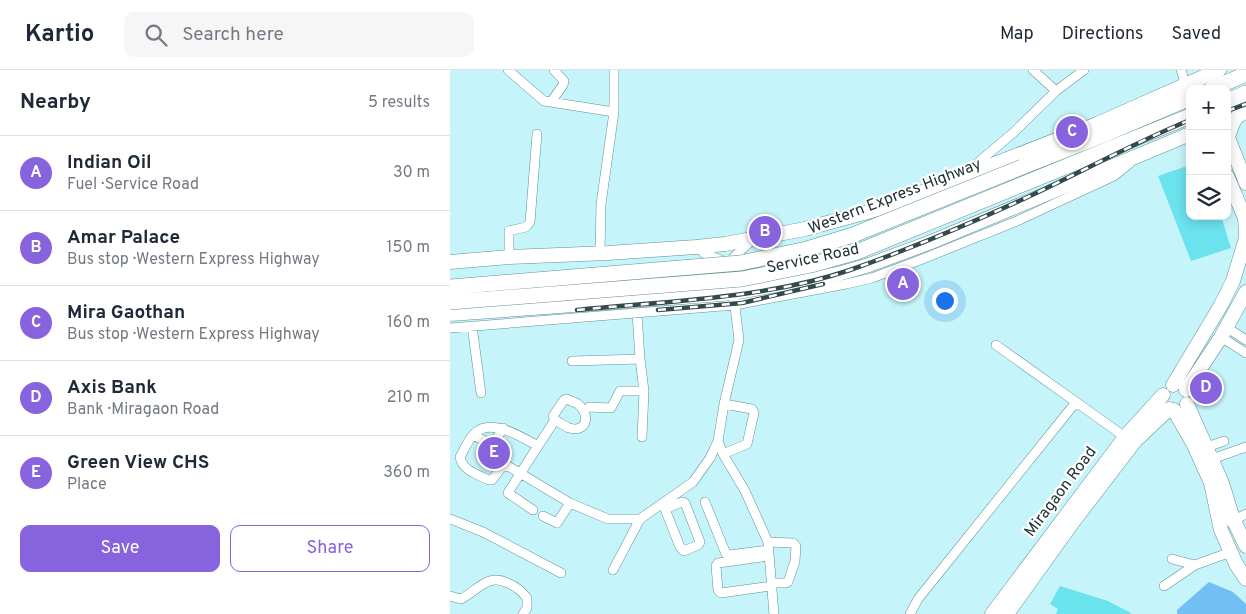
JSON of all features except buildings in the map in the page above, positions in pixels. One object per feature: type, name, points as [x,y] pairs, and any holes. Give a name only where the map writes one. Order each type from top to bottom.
[{"type":"highway","points":[[1220,85],[1246,74]]},
{"type":"highway","name":"Western Express Highway","points":[[450,287],[740,263],[807,249],[853,235],[1103,135],[1186,88]]},
{"type":"highway","points":[[1231,100],[1246,93]]},
{"type":"highway","points":[[450,302],[742,279],[811,265],[857,252],[1186,118]]},
{"type":"main road","points":[[1191,85],[1219,70]]},
{"type":"main road","points":[[450,262],[696,247],[805,229],[882,208],[1186,87]]},
{"type":"main road","points":[[1230,130],[1234,120],[1246,112]]},
{"type":"main road","name":"Service Road","points":[[450,314],[492,318],[734,299],[838,274],[909,251],[934,248],[1186,136]]},
{"type":"main road","points":[[1231,145],[1245,177]]},
{"type":"main road","points":[[1231,185],[1245,218],[1246,237],[1233,281],[1182,393],[1222,483],[1240,516],[1246,546]]},
{"type":"main road","points":[[1182,393],[1224,332],[1246,292]]},
{"type":"main road","name":"Miragaon Road","points":[[992,614],[1125,437],[1163,395],[1165,390],[1182,393],[1179,410],[1172,409],[1135,441],[1073,522],[1007,614]]},
{"type":"main road","points":[[1163,395],[1165,405],[1172,409],[1194,445],[1210,483],[1221,530],[1246,579]]},
{"type":"street","points":[[508,70],[541,99],[614,112]]},
{"type":"street","points":[[551,102],[563,86],[564,81],[554,70]]},
{"type":"street","points":[[600,253],[602,204],[614,112],[614,70]]},
{"type":"street","points":[[1033,70],[1056,91]]},
{"type":"street","points":[[959,178],[1014,133],[1056,91],[1084,70]]},
{"type":"street","points":[[509,257],[509,231],[526,227],[530,222],[537,134]]},
{"type":"street","points":[[729,275],[733,266],[733,258],[752,239]]},
{"type":"street","points":[[538,446],[504,428],[487,428],[477,430],[472,435],[460,457],[463,465],[489,480],[494,478],[501,468],[508,466],[570,503],[608,519],[640,519],[664,506],[698,476],[718,441],[724,404],[739,340],[734,299],[729,275],[723,261],[704,253],[696,247]]},
{"type":"street","points":[[450,328],[472,326],[492,318],[637,313],[672,305]]},
{"type":"street","points":[[637,313],[644,392],[642,437]]},
{"type":"street","points":[[472,326],[481,393]]},
{"type":"street","points":[[1224,332],[1246,340]]},
{"type":"street","points":[[1224,332],[1246,353]]},
{"type":"street","points":[[996,345],[1125,437]]},
{"type":"street","points":[[572,361],[640,359]]},
{"type":"street","points":[[589,407],[611,408],[620,392],[644,392]]},
{"type":"street","points":[[910,614],[918,599],[1076,402]]},
{"type":"street","points":[[723,454],[747,444],[754,413],[752,409],[724,404]]},
{"type":"street","points":[[532,510],[508,493],[554,420]]},
{"type":"street","points":[[472,435],[492,445],[504,428]]},
{"type":"street","points":[[718,441],[723,454],[745,491],[769,549],[774,614]]},
{"type":"street","points":[[1210,453],[1224,441]]},
{"type":"street","points":[[1210,453],[1246,447]]},
{"type":"street","points":[[705,502],[726,554],[793,544],[796,546],[795,561],[788,582],[721,593],[718,590],[716,566],[718,563],[769,549]]},
{"type":"street","points":[[543,516],[557,523],[570,503]]},
{"type":"street","points":[[685,503],[700,542],[698,545],[682,550],[664,506],[685,503]]},
{"type":"street","points":[[1221,530],[1240,516]]},
{"type":"street","points":[[450,519],[483,532],[561,573]]},
{"type":"street","points":[[613,570],[640,519]]},
{"type":"street","points":[[1164,586],[1195,565],[1231,552]]},
{"type":"street","points":[[1172,559],[1195,565]]},
{"type":"street","points":[[450,596],[461,599],[489,580],[499,578],[518,588],[527,598],[527,608],[523,614]]},
{"type":"shaded area","points":[[1186,166],[1186,220],[1222,220],[1231,248],[1191,261],[1158,176]]},
{"type":"shaded area","points":[[1209,582],[1233,592],[1246,604],[1246,614],[1177,614],[1177,610]]},
{"type":"shaded area","points":[[1060,586],[1108,601],[1131,613],[1056,614],[1058,609],[1050,604]]},
{"type":"railway","points":[[1231,110],[1246,104]]},
{"type":"railway","points":[[577,310],[715,298],[750,293],[817,280],[850,270],[956,229],[1186,122]]},
{"type":"railway","points":[[658,310],[742,303],[823,284]]},
{"type":"place","name":"Mira Gaothan","points":[[1072,132]]},
{"type":"place","name":"Amar Palace","points":[[765,232]]},
{"type":"place","name":"Indian Oil","points":[[903,284]]},
{"type":"place","name":"Axis Bank","points":[[1206,388]]},
{"type":"place","name":"Green View CHS","points":[[494,453]]}]
